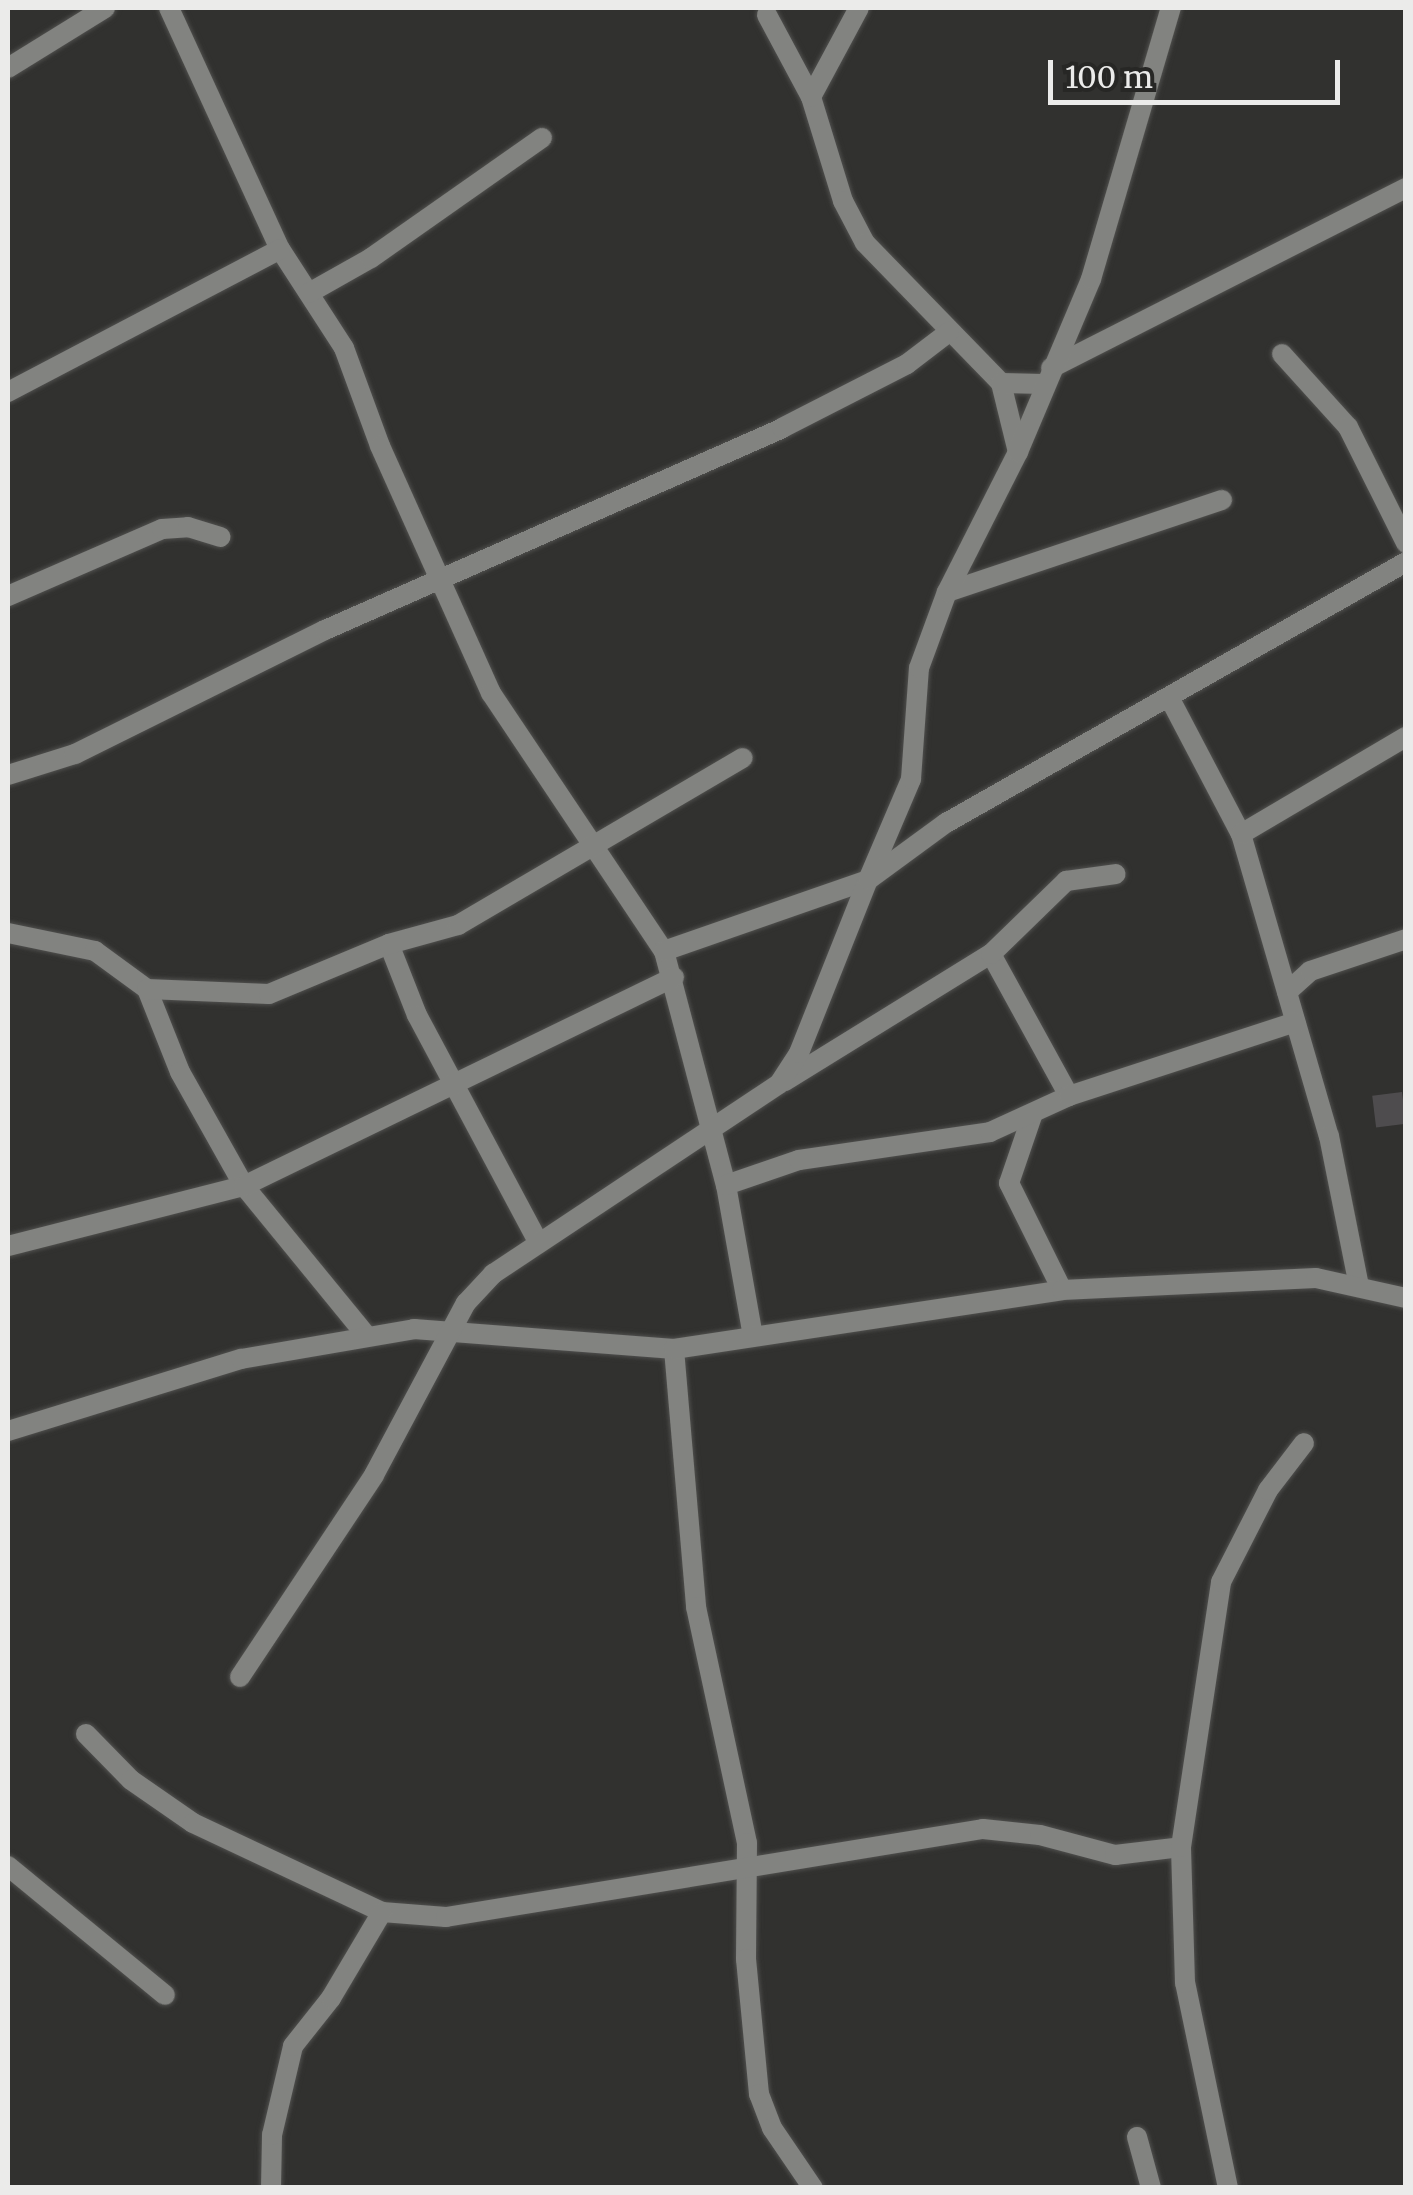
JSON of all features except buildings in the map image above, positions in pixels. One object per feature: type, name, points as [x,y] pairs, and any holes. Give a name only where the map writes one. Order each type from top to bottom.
[{"type":"street","points":[[8,68],[105,8]]},
{"type":"street","points":[[811,97],[859,8]]},
{"type":"street","points":[[779,1084],[799,1054],[910,778],[919,668],[946,592],[1018,452],[1091,279],[1172,8]]},
{"type":"street","points":[[171,9],[280,249],[344,348],[443,582],[514,736],[596,848],[664,951],[674,977],[726,1185],[752,1337]]},
{"type":"street","points":[[767,15],[811,97],[843,202],[865,243],[1001,382],[1018,452]]},
{"type":"street","points":[[309,293],[371,258],[542,138]]},
{"type":"street","points":[[1001,382],[1048,376],[1406,188]]},
{"type":"street","points":[[8,392],[280,249]]},
{"type":"street","points":[[8,775],[75,754],[257,662],[782,428],[907,364],[949,332]]},
{"type":"street","points":[[1282,354],[1348,427],[1406,544]]},
{"type":"street","points":[[946,592],[1222,500]]},
{"type":"street","points":[[8,596],[162,529],[188,527],[220,538]]},
{"type":"street","points":[[664,951],[868,880],[946,823],[1406,562]]},
{"type":"street","points":[[1170,699],[1241,834],[1329,1136],[1359,1286]]},
{"type":"street","points":[[1241,834],[1406,737]]},
{"type":"street","points":[[147,989],[270,994],[389,944],[458,926],[596,848],[742,758]]},
{"type":"street","points":[[240,1677],[374,1475],[466,1303],[493,1274],[536,1240],[991,954],[1066,881],[1116,874]]},
{"type":"street","points":[[8,932],[94,951],[147,989],[180,1072],[244,1186],[365,1334]]},
{"type":"street","points":[[1288,992],[1310,971],[1406,939]]},
{"type":"street","points":[[389,944],[452,1082],[536,1240]]},
{"type":"street","points":[[991,954],[1069,1096]]},
{"type":"street","points":[[1280,964],[1310,971]]},
{"type":"street","points":[[8,1246],[244,1186],[674,977]]},
{"type":"street","points":[[726,1185],[799,1160],[962,1138],[1032,1116],[1069,1096],[1295,1022]]},
{"type":"street","points":[[1032,1116],[1010,1183],[1062,1290]]},
{"type":"street","points":[[8,1430],[241,1359],[365,1334],[455,1329],[674,1349],[1062,1290],[1316,1278],[1406,1298]]},
{"type":"street","points":[[674,1349],[696,1607],[742,1812],[747,1872],[747,1975],[759,2094],[772,2128],[814,2188]]},
{"type":"street","points":[[1228,2188],[1186,1983],[1180,1847],[1221,1582],[1268,1490],[1304,1443]]},
{"type":"street","points":[[86,1734],[131,1780],[194,1823],[382,1912],[446,1917],[747,1872],[984,1829],[1116,1855],[1180,1847]]},
{"type":"street","points":[[8,1866],[165,1994]]},
{"type":"street","points":[[271,2188],[272,2135],[293,2046],[331,1998],[382,1912]]},
{"type":"street","points":[[1137,2137],[1151,2188]]}]
